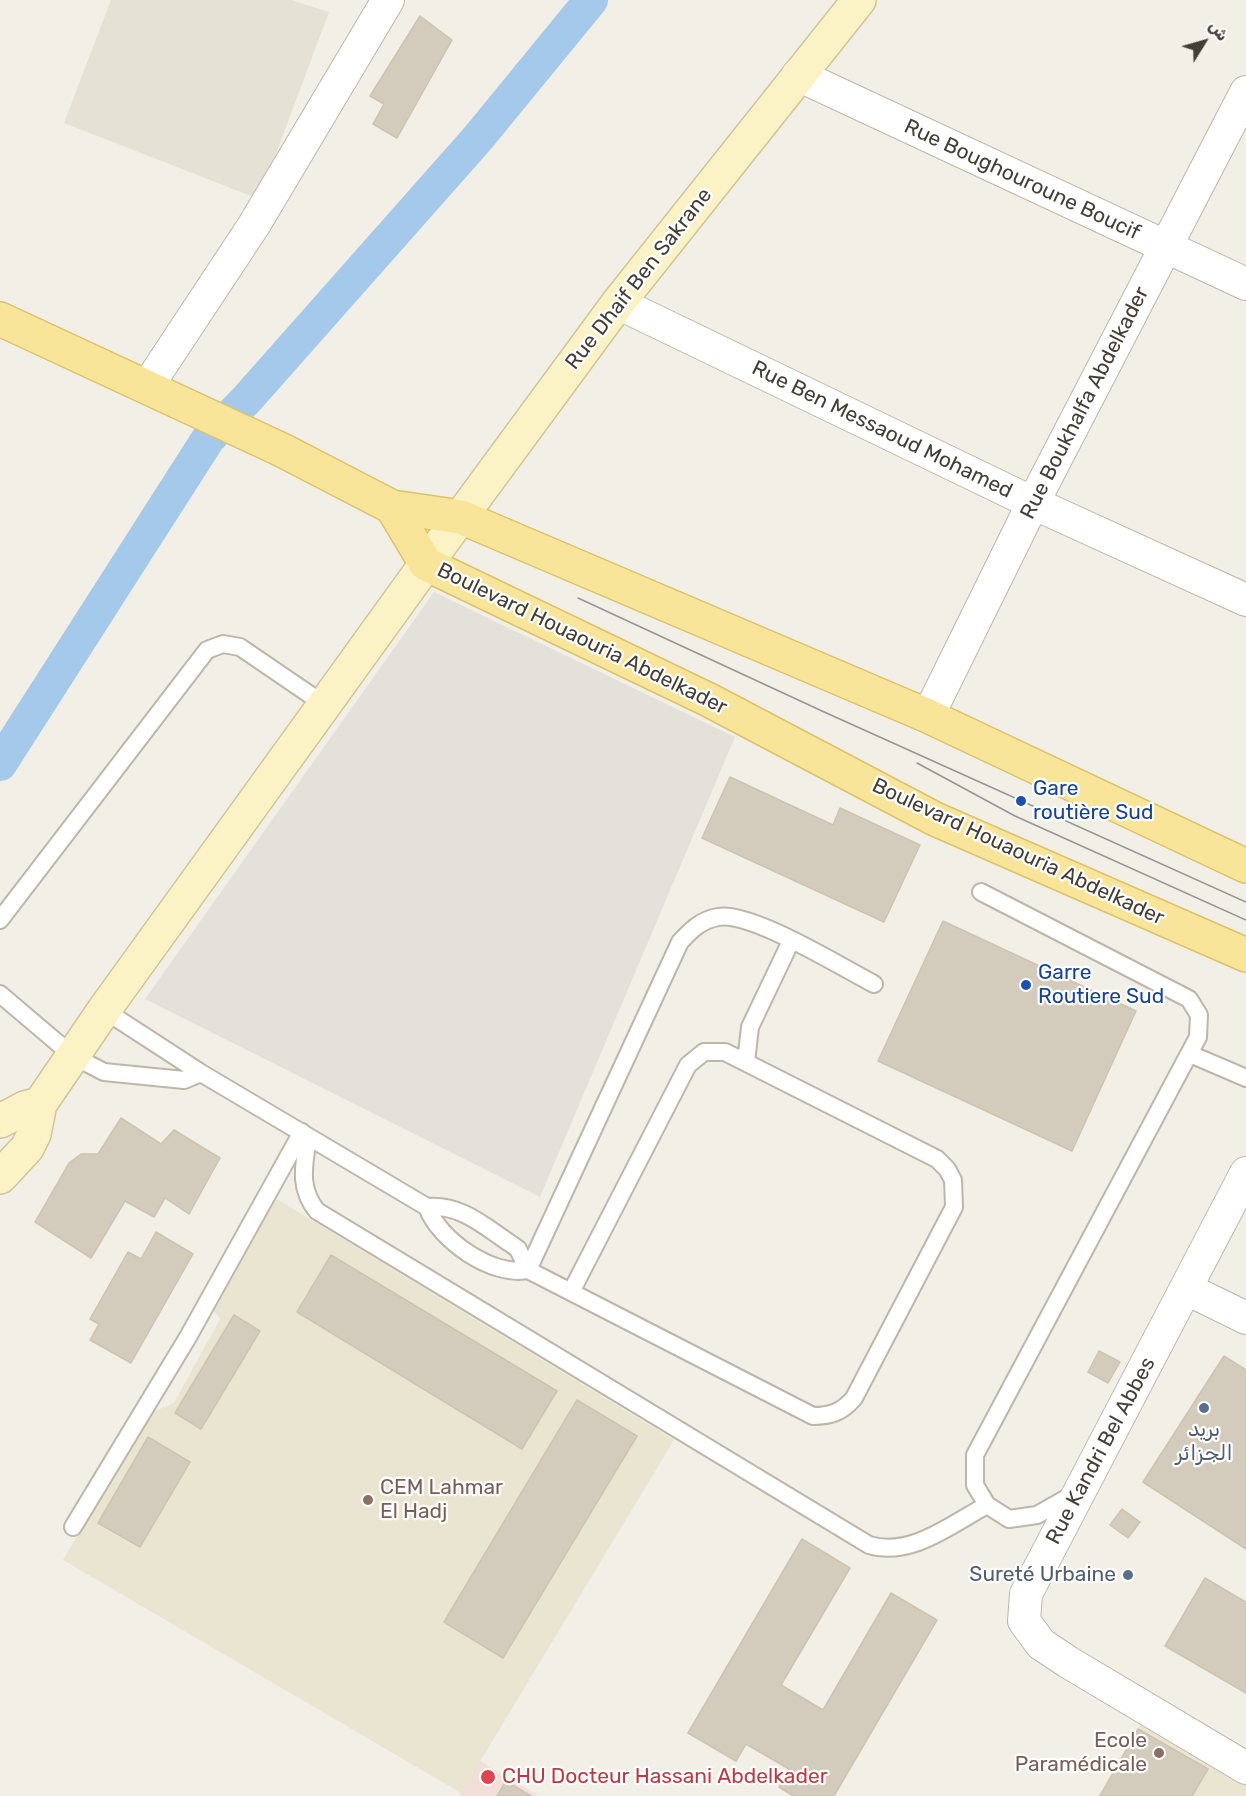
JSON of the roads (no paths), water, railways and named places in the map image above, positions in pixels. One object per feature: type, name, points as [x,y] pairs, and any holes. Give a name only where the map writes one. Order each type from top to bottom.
[{"type":"main road","name":"Rue Dhaif Ben Sakrane","points":[[40,1104],[104,1010],[460,517],[618,303],[859,0]]},
{"type":"main road","points":[[0,319],[282,450],[392,507],[460,517],[928,716],[1246,866]]},
{"type":"main road","name":"Boulevard Houaouria Abdelkader","points":[[392,507],[426,564],[709,700],[934,819],[1246,956]]},
{"type":"main road","points":[[0,1121],[25,1108],[40,1104],[34,1134],[27,1148],[0,1177]]},
{"type":"street","points":[[147,387],[254,225],[388,0]]},
{"type":"street","name":"Rue Boughouroune Boucif","points":[[798,75],[1246,284]]},
{"type":"street","name":"Rue Boukhalfa Abdelkader","points":[[928,716],[1033,503],[1246,92]]},
{"type":"street","name":"Rue Ben Messaoud Mohamed","points":[[618,303],[1033,503],[1246,600]]},
{"type":"street","name":"Rue Kandri Bel Abbes","points":[[1246,1173],[1026,1594],[1024,1621],[1041,1644],[1068,1662],[1246,1768]]},
{"type":"street","points":[[1187,1288],[1246,1318]]},
{"type":"lane","points":[[0,920],[207,650],[223,644],[240,647],[325,705]]},
{"type":"lane","points":[[981,892],[1189,999],[1199,1014],[1198,1037],[1190,1054],[975,1455],[975,1485],[987,1505],[1009,1519],[1037,1515],[1078,1492]]},
{"type":"lane","points":[[528,1270],[680,942],[690,930],[704,921],[719,917],[751,921],[874,984]]},
{"type":"lane","points":[[746,1062],[750,1028],[791,941]]},
{"type":"lane","points":[[0,994],[72,1056],[104,1072],[184,1080],[201,1073]]},
{"type":"lane","points":[[104,1010],[201,1073],[426,1207],[451,1207],[461,1211],[518,1250],[528,1270],[813,1416],[836,1413],[854,1398],[954,1207],[953,1180],[947,1168],[937,1159],[725,1052],[714,1050],[704,1052],[687,1065],[571,1292]]},
{"type":"lane","points":[[1190,1054],[1246,1078]]},
{"type":"lane","points":[[305,1135],[302,1180],[309,1202],[317,1211],[869,1545],[884,1550],[906,1548],[987,1505]]},
{"type":"lane","points":[[73,1527],[188,1337],[305,1135]]},
{"type":"lane","points":[[426,1207],[437,1228],[445,1236],[495,1268],[517,1272],[528,1270]]},
{"type":"waterway","points":[[0,764],[208,439],[247,399],[478,138],[591,0]]},
{"type":"tram line","points":[[578,598],[1246,902]]},
{"type":"tram line","points":[[917,763],[1015,816],[1246,920]]},
{"type":"place","name":"Gare routière Sud","points":[[1021,801]]},
{"type":"place","name":"Garre Routiere Sud","points":[[1026,985]]},
{"type":"place","name":"بريد الجزائر","points":[[1204,1408]]},
{"type":"place","name":"CEM Lahmar El Hadj","points":[[368,1500]]},
{"type":"place","name":"Sureté Urbaine","points":[[1128,1575]]},
{"type":"place","name":"Ecole Paramédicale","points":[[1159,1753]]},
{"type":"place","name":"CHU Docteur Hassani Abdelkader","points":[[488,1777]]}]
